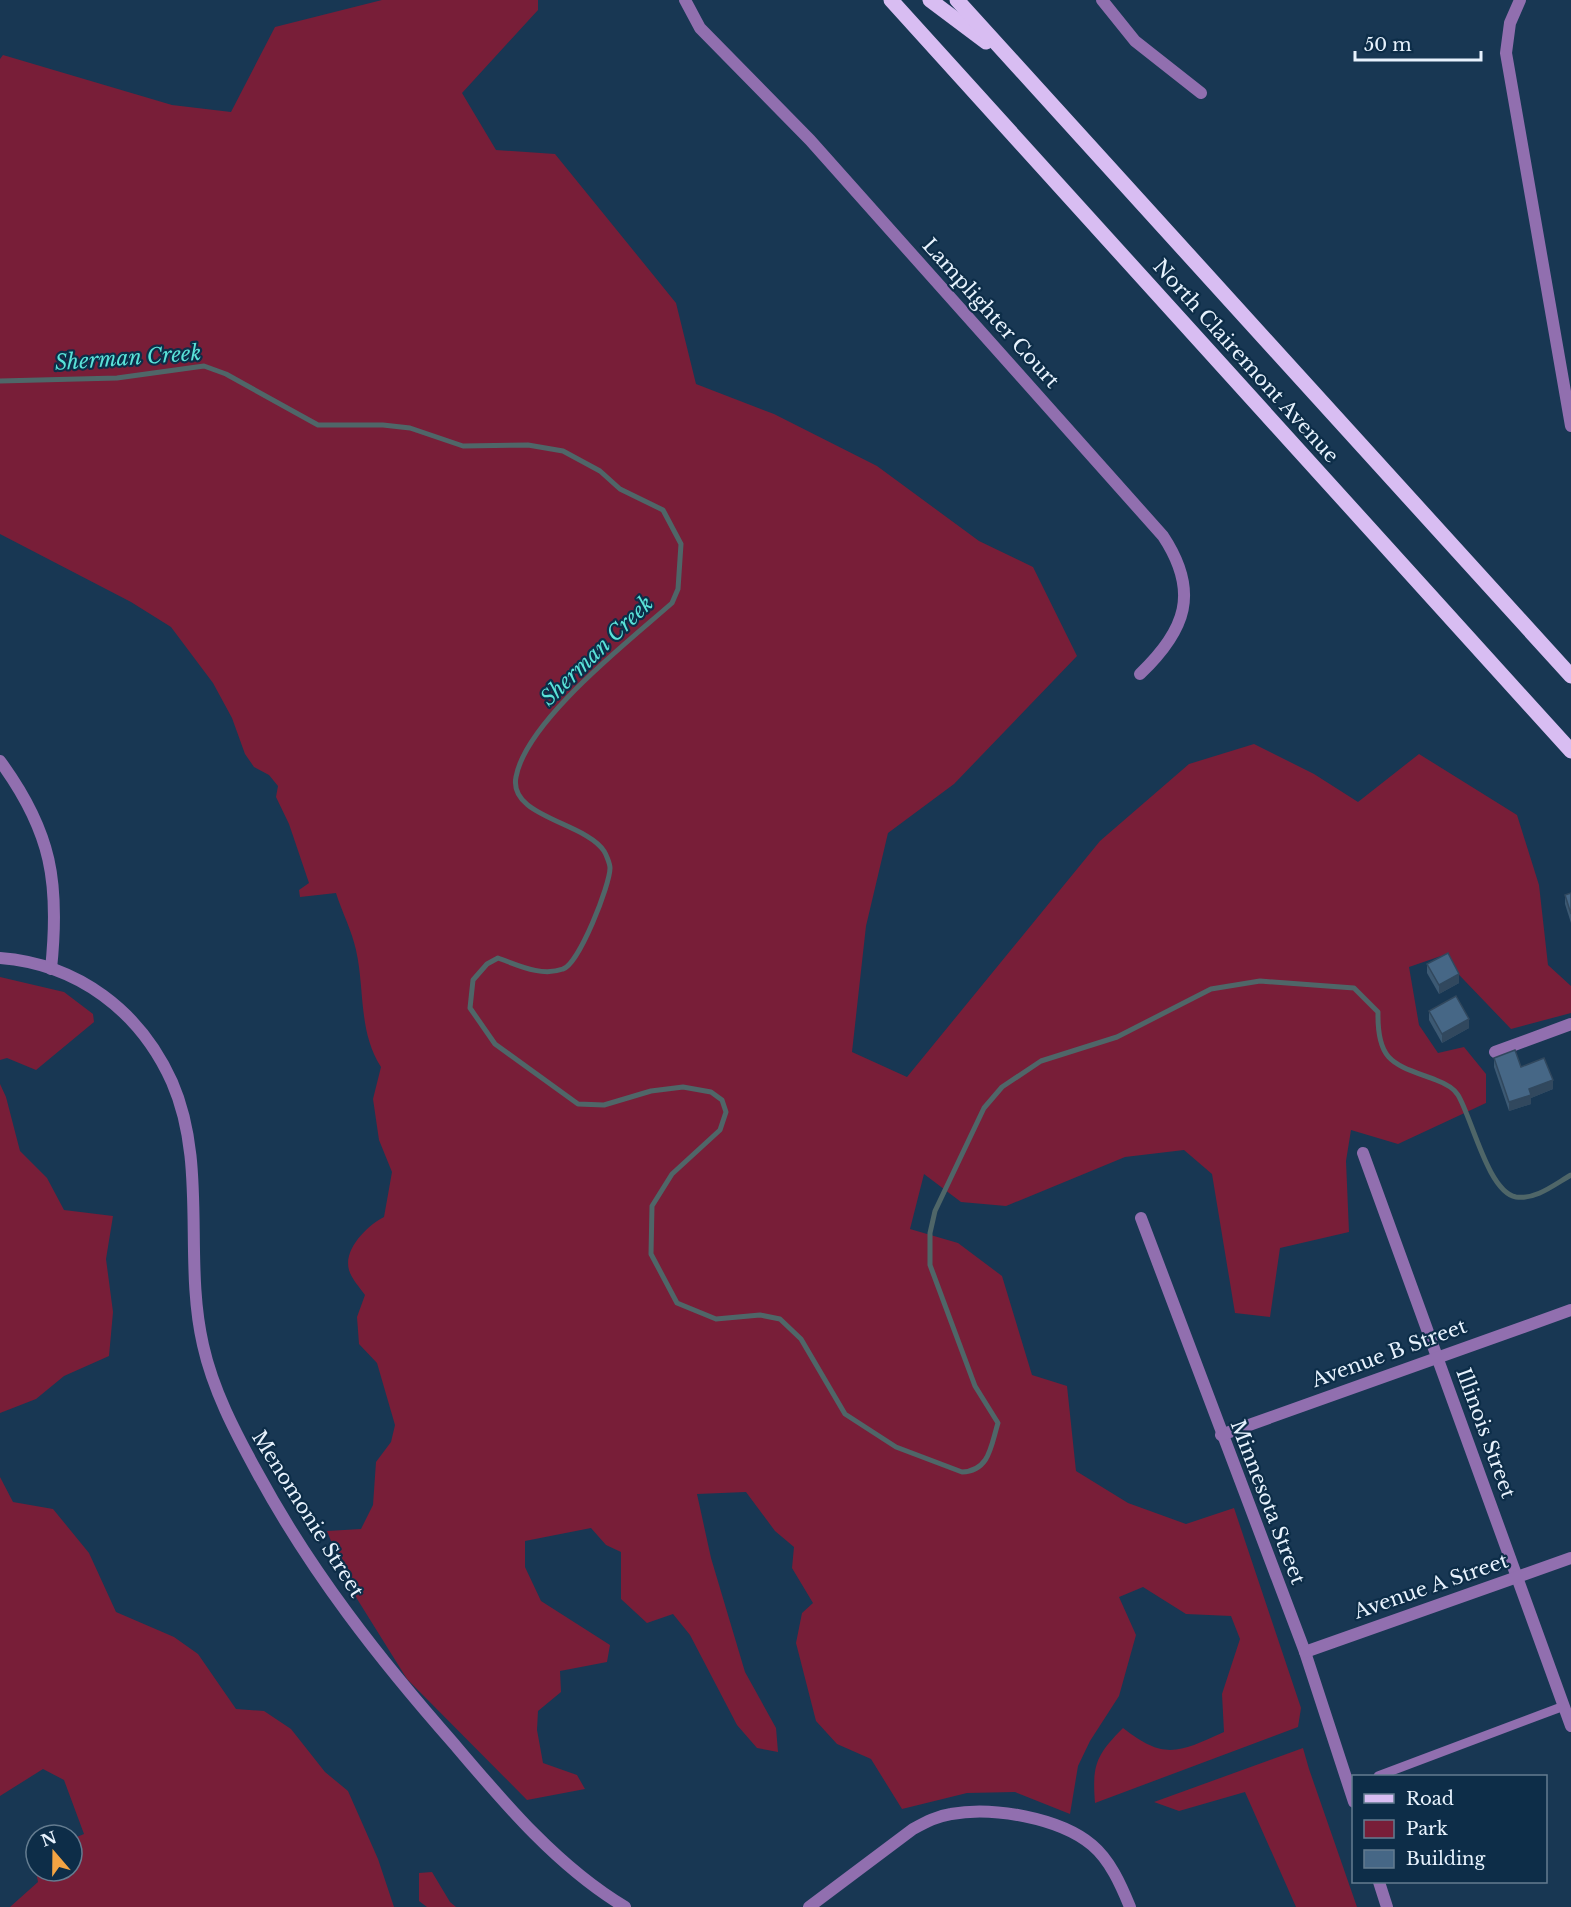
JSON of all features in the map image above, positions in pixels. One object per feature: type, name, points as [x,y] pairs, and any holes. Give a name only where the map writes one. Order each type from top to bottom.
[{"type":"main road","name":"North Clairemont Avenue","points":[[891,0],[1571,751]]},
{"type":"main road","points":[[930,0],[1013,62]]},
{"type":"main road","name":"North Clairemont Avenue","points":[[957,0],[1571,676]]},
{"type":"street","name":"Lamplighter Court","points":[[685,0],[700,28],[810,140],[1163,536],[1178,558],[1184,600],[1176,630],[1166,649],[1140,674]]},
{"type":"street","points":[[1102,0],[1135,41],[1201,93]]},
{"type":"street","points":[[1520,0],[1510,23],[1506,53],[1571,426]]},
{"type":"street","points":[[0,761],[32,811],[44,837],[51,862],[56,927],[51,969]]},
{"type":"street","name":"Menomonie Street","points":[[0,958],[77,977],[113,1001],[134,1022],[154,1049],[172,1082],[188,1137],[194,1292],[203,1346],[214,1383],[234,1430],[273,1502],[320,1578],[383,1663],[496,1793],[539,1838],[600,1892],[625,1907]]},
{"type":"street","points":[[1495,1052],[1571,1024]]},
{"type":"street","name":"Illinois Street","points":[[1363,1153],[1571,1726]]},
{"type":"street","name":"Minnesota Street","points":[[1141,1218],[1221,1435],[1305,1652],[1351,1788]]},
{"type":"street","name":"Avenue B Street","points":[[1221,1435],[1571,1310]]},
{"type":"street","name":"Avenue A Street","points":[[1305,1652],[1571,1558]]},
{"type":"street","points":[[809,1907],[826,1902],[913,1829],[932,1819],[966,1812],[1031,1818],[1067,1829],[1091,1844],[1103,1856],[1130,1907]]},
{"type":"street","points":[[1380,1883],[1387,1907]]},
{"type":"lane","points":[[1381,1775],[1564,1706]]},
{"type":"green space","points":[[382,0],[538,0],[538,10],[462,93],[496,150],[555,154],[676,303],[696,384],[774,414],[877,466],[979,541],[1033,567],[1077,656],[954,784],[888,833],[866,926],[852,1052],[907,1077],[1100,841],[1189,764],[1254,744],[1314,774],[1358,802],[1419,754],[1517,815],[1539,885],[1548,965],[1571,986],[1571,1013],[1511,1029],[1441,956],[1409,967],[1419,1025],[1438,1053],[1464,1047],[1486,1074],[1486,1103],[1398,1144],[1351,1130],[1346,1161],[1349,1232],[1280,1248],[1270,1317],[1235,1313],[1212,1174],[1184,1150],[1125,1157],[1006,1206],[961,1202],[924,1174],[910,1229],[958,1243],[1002,1276],[1032,1375],[1067,1386],[1076,1471],[1128,1503],[1186,1524],[1234,1508],[1301,1708],[1298,1727],[1095,1803],[1094,1779],[1098,1761],[1107,1746],[1123,1728],[1150,1745],[1172,1750],[1195,1744],[1224,1732],[1222,1694],[1240,1639],[1231,1616],[1186,1614],[1143,1587],[1119,1597],[1136,1635],[1119,1696],[1090,1741],[1078,1766],[1070,1814],[1015,1792],[967,1793],[902,1809],[871,1759],[837,1744],[816,1721],[796,1643],[802,1613],[813,1603],[792,1568],[794,1547],[775,1531],[746,1492],[697,1494],[711,1558],[745,1672],[776,1728],[778,1752],[757,1748],[737,1725],[690,1635],[673,1614],[647,1623],[621,1599],[621,1552],[606,1545],[591,1528],[525,1541],[525,1567],[541,1601],[610,1645],[607,1662],[560,1671],[561,1692],[538,1711],[537,1730],[543,1763],[577,1775],[585,1789],[527,1800],[407,1679],[354,1594],[351,1574],[327,1531],[361,1529],[373,1505],[376,1462],[391,1442],[395,1425],[377,1363],[359,1344],[357,1317],[365,1295],[352,1276],[348,1262],[358,1239],[384,1217],[392,1172],[379,1140],[373,1099],[381,1067],[365,1025],[356,950],[336,893],[300,897],[299,890],[309,883],[289,824],[276,797],[278,786],[269,775],[254,767],[245,754],[232,718],[213,683],[171,627],[131,602],[0,534],[0,59],[3,55],[172,105],[231,112],[275,27]]},
{"type":"green space","points":[[0,977],[64,992],[93,1014],[94,1022],[36,1070],[7,1058],[0,1060]]},
{"type":"green space","points":[[0,1084],[6,1097],[20,1151],[47,1178],[64,1210],[113,1216],[106,1259],[113,1312],[109,1356],[64,1376],[36,1399],[0,1413]]},
{"type":"green space","points":[[0,1477],[13,1502],[53,1509],[89,1553],[116,1612],[174,1637],[198,1654],[236,1709],[264,1711],[291,1729],[325,1772],[348,1791],[378,1859],[394,1907],[10,1907],[37,1883],[84,1883],[84,1823],[80,1823],[64,1780],[43,1769],[0,1796]]},
{"type":"green space","points":[[1303,1748],[1357,1907],[1296,1907],[1245,1792],[1179,1811],[1154,1802]]},
{"type":"green space","points":[[432,1872],[450,1902],[456,1907],[427,1907],[419,1901],[419,1873]]},
{"type":"building","points":[[1571,893],[1571,914],[1565,895]]},
{"type":"building","points":[[1448,953],[1459,974],[1439,985],[1427,964]]},
{"type":"building","points":[[1456,996],[1469,1019],[1442,1034],[1429,1011]]},
{"type":"building","points":[[1515,1050],[1521,1067],[1544,1058],[1553,1080],[1529,1089],[1531,1095],[1509,1102],[1494,1058]]},
{"type":"waterway","name":"Sherman Creek","points":[[0,381],[117,378],[204,366],[226,374],[318,425],[383,425],[410,428],[463,446],[528,445],[563,451],[600,471],[620,489],[663,510],[681,544],[678,589],[672,603],[606,660],[558,707],[524,755],[516,777],[517,790],[524,801],[535,810],[594,841],[604,851],[610,868],[609,877],[593,923],[577,954],[563,969],[538,971],[498,958],[487,964],[473,980],[470,1008],[495,1044],[578,1104],[604,1105],[651,1091],[683,1087],[711,1092],[722,1100],[726,1112],[720,1130],[672,1174],[652,1206],[651,1254],[677,1303],[716,1319],[760,1315],[780,1319],[801,1339],[845,1414],[896,1447],[962,1472],[971,1471],[984,1462],[988,1455],[998,1423],[975,1386],[930,1265],[930,1233],[935,1211],[984,1108],[1002,1087],[1041,1061],[1117,1037],[1211,989],[1260,981],[1354,988],[1378,1012],[1381,1042],[1391,1059],[1409,1070],[1445,1084],[1456,1092],[1489,1169],[1506,1192],[1516,1197],[1531,1196],[1571,1175]]}]
